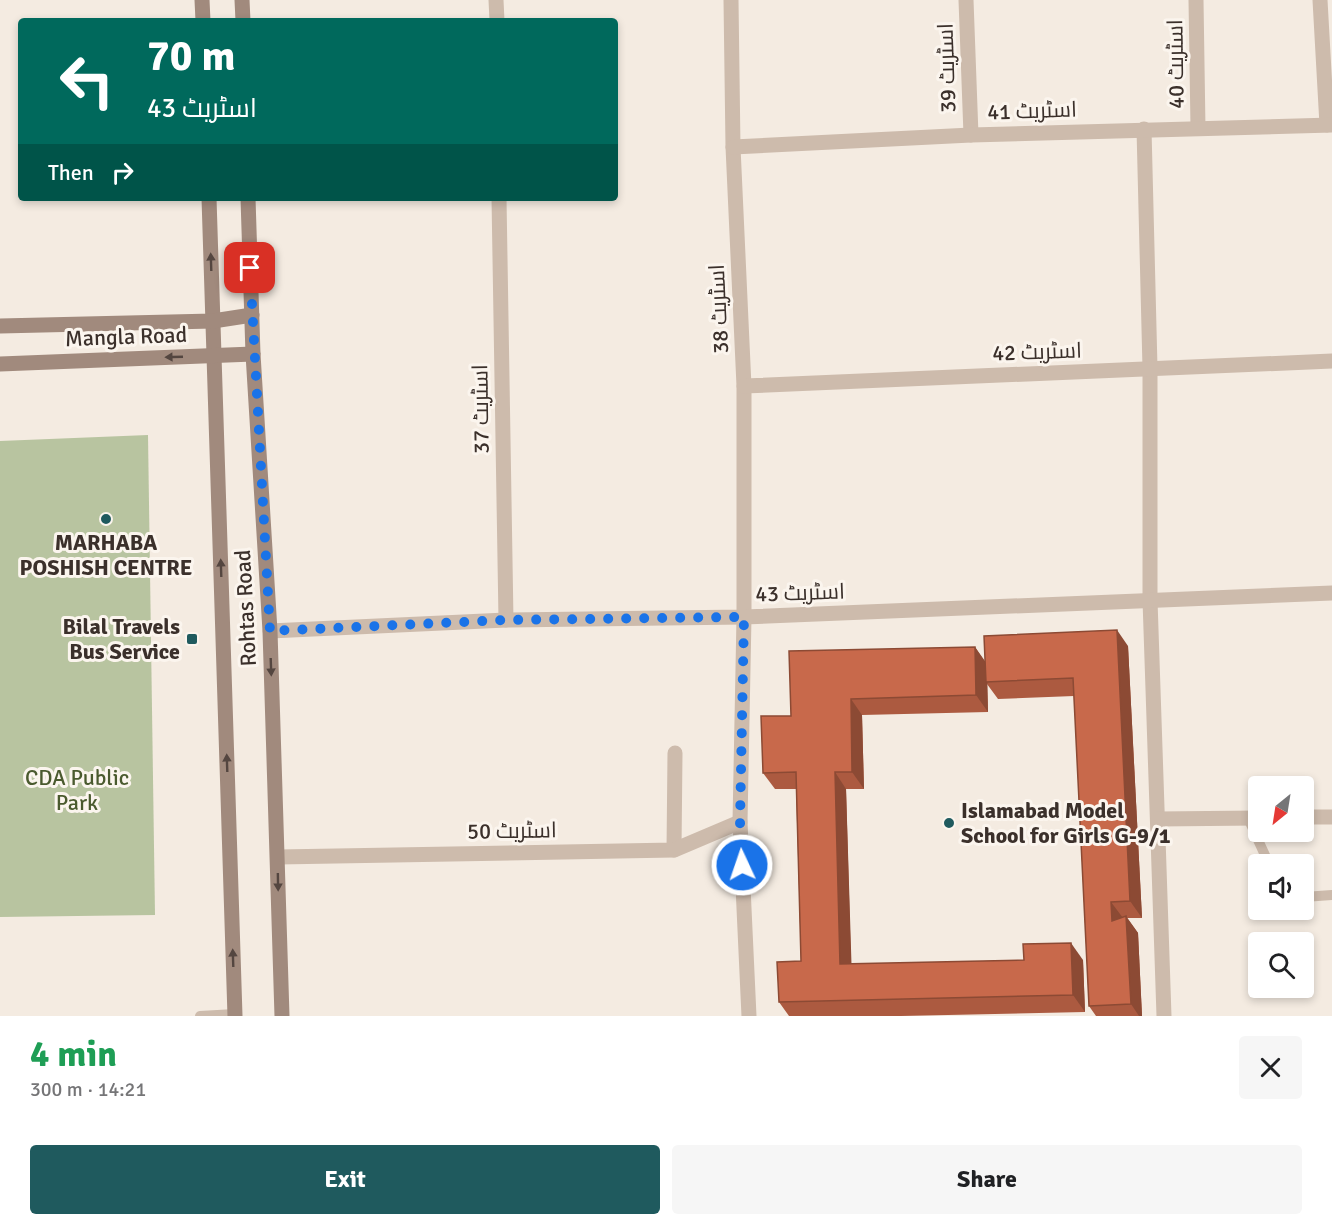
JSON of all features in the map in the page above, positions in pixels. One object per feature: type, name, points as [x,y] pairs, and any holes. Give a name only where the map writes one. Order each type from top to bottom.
[{"type":"main road","points":[[202,0],[203,18]]},
{"type":"main road","points":[[242,0],[243,18]]},
{"type":"main road","name":"Rohtas Road","points":[[209,201],[235,1015]]},
{"type":"main road","name":"Rohtas Road","points":[[248,201],[252,315],[270,631],[282,1016]]},
{"type":"main road","name":"Mangla Road","points":[[0,326],[213,321],[252,315]]},
{"type":"main road","name":"Mangla Road","points":[[0,364],[254,354]]},
{"type":"street","points":[[496,0],[496,18]]},
{"type":"street","name":"اسٹریٹ 38","points":[[731,0],[733,147],[744,386],[744,617],[740,822],[749,1016]]},
{"type":"street","name":"اسٹریٹ 39","points":[[966,0],[971,135]]},
{"type":"street","name":"اسٹریٹ 40","points":[[1196,0],[1198,128]]},
{"type":"street","points":[[1320,0],[1329,125]]},
{"type":"street","name":"اسٹریٹ 41","points":[[733,147],[971,135],[1329,125]]},
{"type":"street","points":[[1144,129],[1150,368],[1150,600],[1164,1016]]},
{"type":"street","name":"اسٹریٹ 37","points":[[499,201],[506,620]]},
{"type":"street","name":"اسٹریٹ 42","points":[[744,386],[1332,361]]},
{"type":"street","name":"اسٹریٹ 43","points":[[270,631],[506,620],[744,617],[1332,592]]},
{"type":"street","points":[[674,850],[675,753]]},
{"type":"street","points":[[1314,818],[1332,817]]},
{"type":"street","points":[[1158,819],[1248,818]]},
{"type":"street","name":"اسٹریٹ 50","points":[[278,856],[674,850],[740,822]]},
{"type":"lane","points":[[1314,896],[1332,895]]},
{"type":"lane","points":[[200,1016],[235,1015]]},
{"type":"green space","name":"CDA Public Park","points":[[148,435],[155,915],[0,917],[0,441]]},
{"type":"building","points":[[1117,630],[1130,901],[1111,902],[1112,921],[1126,916],[1131,1004],[1089,1006],[1073,678],[986,682],[984,636]]},
{"type":"building","points":[[975,647],[976,695],[851,699],[852,772],[835,772],[840,964],[1024,960],[1023,944],[1071,943],[1073,995],[779,1002],[777,962],[801,961],[796,772],[763,773],[761,716],[791,716],[789,651]]},
{"type":"place","name":"MARHABA POSHISH CENTRE","points":[[106,519]]},
{"type":"place","name":"Bilal Travels Bus Service","points":[[192,639]]},
{"type":"place","name":"Islamabad Model School for Girls G-9/1","points":[[949,823]]},
{"type":"route","points":[[250,268],[270,631],[506,620],[744,617],[740,822],[742,865]]}]
